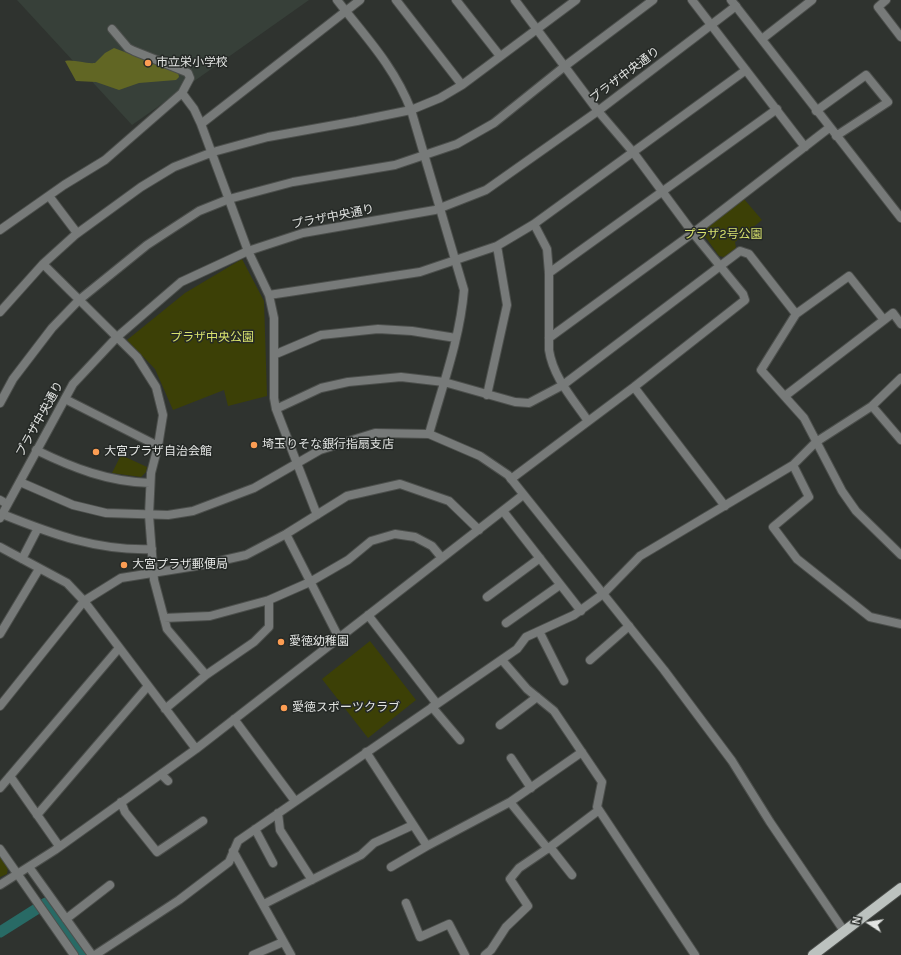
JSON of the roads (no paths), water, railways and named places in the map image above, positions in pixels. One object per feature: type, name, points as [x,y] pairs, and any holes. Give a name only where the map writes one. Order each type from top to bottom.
[{"type":"main road","points":[[813,955],[901,888]]},
{"type":"street","points":[[337,0],[379,51],[403,91],[424,155],[464,290],[462,310],[456,338],[429,434]]},
{"type":"street","points":[[201,124],[360,0]]},
{"type":"street","points":[[396,0],[462,86]]},
{"type":"street","points":[[456,0],[500,56]]},
{"type":"street","points":[[511,479],[634,387],[744,300],[743,294],[693,233],[633,152],[598,111],[517,3],[526,0]]},
{"type":"street","points":[[0,312],[43,264],[77,233],[141,186],[174,168],[213,152],[268,136],[357,121],[410,110],[440,98],[462,86],[576,0]]},
{"type":"street","points":[[0,403],[13,379],[52,328],[79,300],[147,245],[199,212],[229,199],[293,182],[395,165],[457,144],[494,123],[564,66],[653,0]]},
{"type":"street","points":[[692,0],[805,147]]},
{"type":"street","points":[[762,39],[812,0]]},
{"type":"street","points":[[886,0],[878,7],[901,37]]},
{"type":"street","points":[[733,3],[901,218]]},
{"type":"street","name":"プラザ中央通り","points":[[1,516],[4,502],[20,482],[73,384],[117,337],[180,282],[248,251],[303,233],[440,208],[486,190],[598,111],[712,25],[733,3]]},
{"type":"street","points":[[0,230],[49,196],[106,160],[182,93],[190,78],[188,73],[128,48],[112,29]]},
{"type":"street","points":[[269,296],[420,272],[497,246],[534,224],[746,70]]},
{"type":"street","points":[[816,111],[866,75],[888,102],[836,136]]},
{"type":"street","points":[[182,93],[194,109],[201,124],[213,152],[248,251],[269,296],[274,318],[276,354],[274,398],[276,409],[317,515]]},
{"type":"street","points":[[549,273],[662,190],[777,109]]},
{"type":"street","points":[[549,338],[693,233],[830,128]]},
{"type":"street","points":[[49,196],[77,233]]},
{"type":"street","points":[[534,224],[547,249],[549,273],[549,350],[551,363],[563,385],[588,421]]},
{"type":"street","points":[[487,395],[506,305],[497,246]]},
{"type":"street","points":[[276,409],[321,388],[348,382],[401,377],[444,382],[515,402],[529,403],[563,385],[740,251],[749,254],[796,314]]},
{"type":"street","points":[[43,264],[137,357],[156,387],[163,415],[150,483],[150,514],[154,580],[167,629],[206,675]]},
{"type":"street","points":[[884,320],[849,276],[796,314],[761,370],[804,418],[842,491],[856,511],[901,555]]},
{"type":"street","points":[[785,396],[893,314],[901,324]]},
{"type":"street","points":[[276,354],[320,335],[378,329],[412,331],[456,338]]},
{"type":"street","points":[[29,867],[93,955],[179,900],[229,862],[238,841],[502,660],[517,649],[526,637],[581,610],[603,594],[640,556],[793,465],[816,442],[872,406],[901,378]]},
{"type":"street","points":[[634,387],[725,506]]},
{"type":"street","points":[[65,399],[158,446]]},
{"type":"street","points":[[872,406],[901,440]]},
{"type":"street","points":[[20,482],[73,505],[106,513],[168,515],[194,511],[254,488],[320,450],[374,433],[429,434],[480,456],[508,475],[629,626],[732,761],[770,822],[844,931]]},
{"type":"street","points":[[36,450],[71,467],[104,477],[134,483],[150,483]]},
{"type":"street","points":[[793,465],[809,497],[773,527],[797,559],[867,616],[901,624]]},
{"type":"street","points":[[0,706],[84,601],[121,578],[202,565],[246,555],[286,534],[348,496],[400,484],[449,501],[479,530]]},
{"type":"street","points":[[0,885],[18,875],[196,749],[523,495]]},
{"type":"street","points":[[503,511],[581,610]]},
{"type":"street","points":[[1,516],[88,544],[136,550],[152,550]]},
{"type":"street","points":[[22,559],[38,528]]},
{"type":"street","points":[[286,534],[339,638]]},
{"type":"street","points":[[164,618],[210,616],[269,600],[310,582],[348,560],[371,541],[396,534],[414,537],[432,546],[442,558]]},
{"type":"street","points":[[0,547],[67,583],[84,601],[118,648],[196,749]]},
{"type":"street","points":[[487,597],[540,558]]},
{"type":"street","points":[[0,634],[39,569]]},
{"type":"street","points":[[506,623],[560,585]]},
{"type":"street","points":[[165,709],[206,675],[254,642],[269,627],[269,600]]},
{"type":"street","points":[[368,615],[460,740]]},
{"type":"street","points":[[590,660],[629,626]]},
{"type":"street","points":[[539,631],[564,681]]},
{"type":"street","points":[[0,788],[118,648]]},
{"type":"street","points":[[502,660],[527,688],[554,711],[602,782],[597,807],[695,955]]},
{"type":"street","points":[[37,815],[148,686]]},
{"type":"street","points":[[500,725],[537,697]]},
{"type":"street","points":[[234,719],[295,801]]},
{"type":"street","points":[[366,752],[427,846]]},
{"type":"street","points":[[391,867],[510,802],[582,752]]},
{"type":"street","points":[[511,758],[530,788]]},
{"type":"street","points":[[161,774],[168,781]]},
{"type":"street","points":[[10,776],[59,846]]},
{"type":"street","points":[[121,802],[126,812],[157,852],[203,821]]},
{"type":"street","points":[[510,802],[572,875]]},
{"type":"street","points":[[485,955],[491,950],[506,927],[528,906],[510,879],[519,868],[549,848],[599,810]]},
{"type":"street","points":[[278,813],[280,830],[312,880]]},
{"type":"street","points":[[264,904],[361,856],[374,843],[413,825]]},
{"type":"street","points":[[255,829],[273,863]]},
{"type":"street","points":[[0,850],[74,955]]},
{"type":"street","points":[[233,851],[264,904],[291,955]]},
{"type":"street","points":[[66,919],[110,885]]},
{"type":"street","points":[[406,903],[420,937],[449,924],[465,955]]},
{"type":"street","points":[[253,955],[283,942]]},
{"type":"waterway","points":[[0,932],[46,903],[83,955]]},
{"type":"place","name":"市立栄小学校","points":[[148,63]]},
{"type":"place","name":"埼玉りそな銀行指扇支店","points":[[254,445]]},
{"type":"place","name":"大宮プラザ自治会館","points":[[96,452]]},
{"type":"place","name":"大宮プラザ郵便局","points":[[124,565]]},
{"type":"place","name":"愛徳幼稚園","points":[[281,642]]},
{"type":"place","name":"愛徳スポーツクラブ","points":[[284,708]]},
{"type":"park label","name":"プラザ2号公園","points":[[723,235]]},
{"type":"park label","name":"プラザ中央公園","points":[[212,338]]}]
